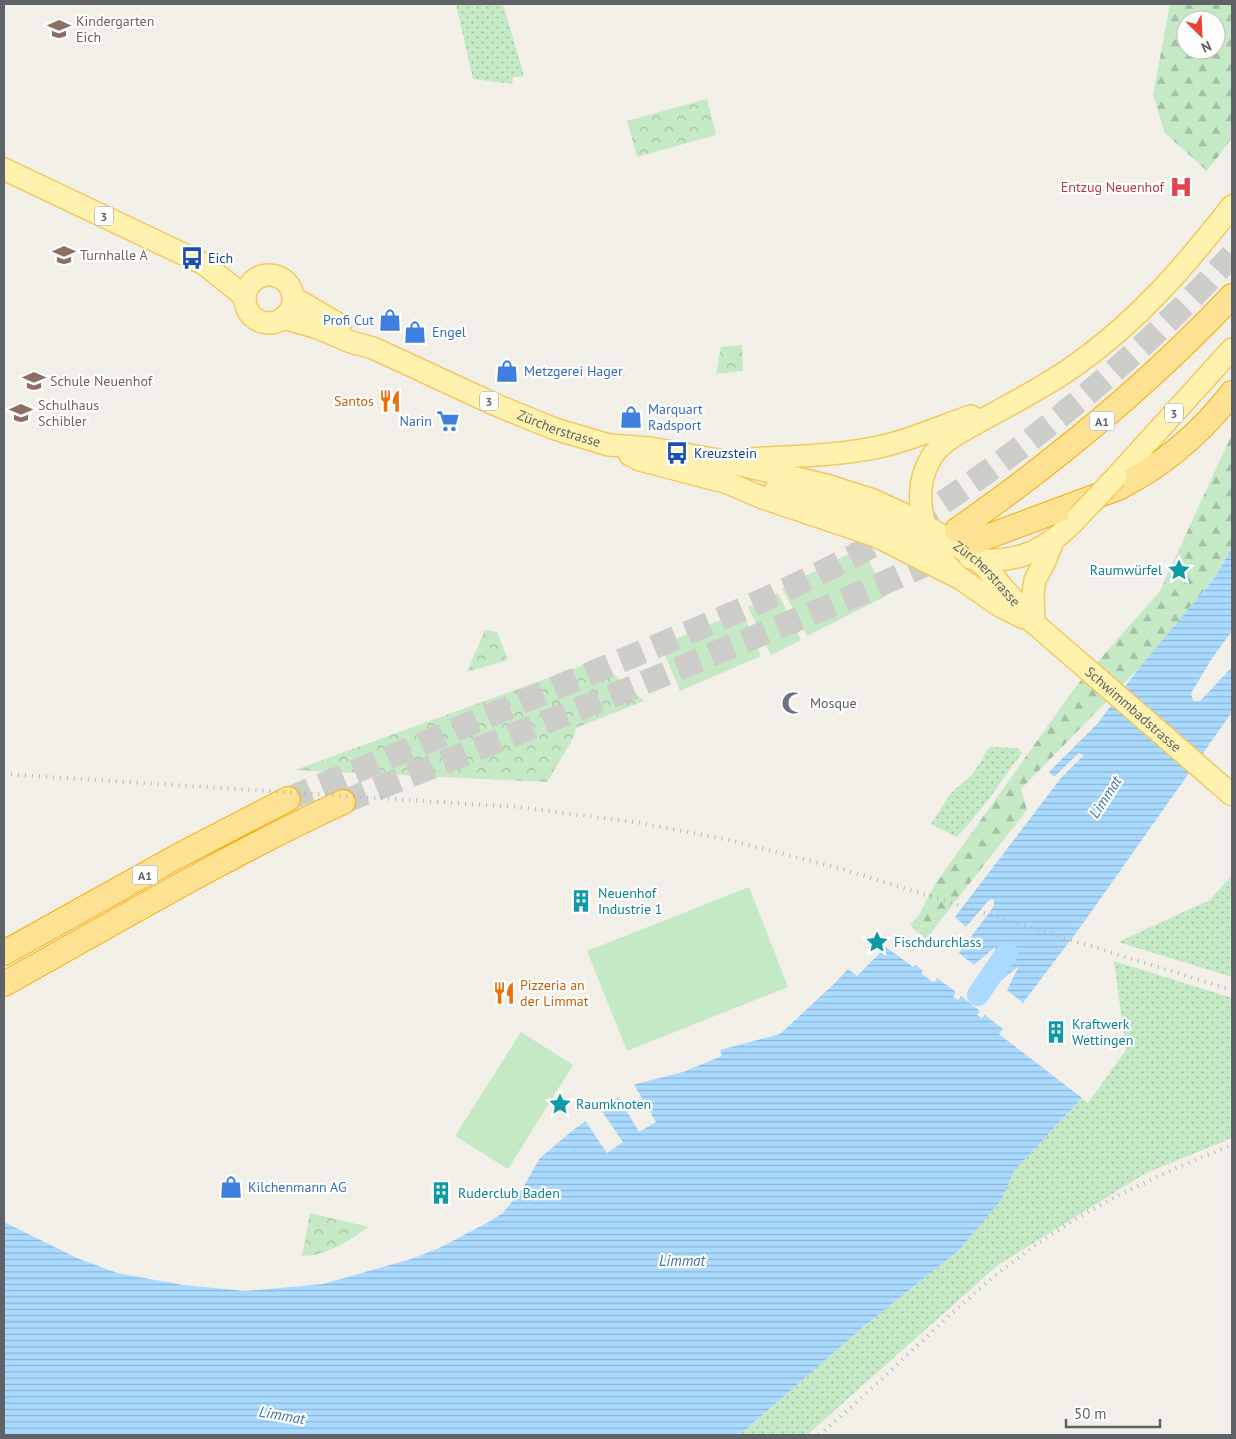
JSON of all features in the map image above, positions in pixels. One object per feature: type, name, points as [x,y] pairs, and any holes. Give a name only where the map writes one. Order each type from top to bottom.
[{"type":"highway","name":"A1","points":[[969,543],[1045,467],[1097,425],[1172,357],[1232,296]]},
{"type":"highway","points":[[969,543],[1118,488],[1138,478],[1188,442],[1232,393]]},
{"type":"highway","name":"A1","points":[[4,953],[186,852],[288,799]]},
{"type":"highway","name":"A1","points":[[4,984],[234,856],[343,802]]},
{"type":"main road","name":"3","points":[[4,169],[204,264],[245,298]]},
{"type":"main road","name":"3","points":[[961,579],[947,566],[935,546],[920,509],[920,498],[926,470],[933,455],[953,437],[1072,368],[1134,318],[1184,266],[1232,206]]},
{"type":"main road","name":"3","points":[[204,264],[214,264],[258,277]]},
{"type":"main road","points":[[270,274],[282,278],[290,286],[294,298],[291,309],[283,318],[272,323],[259,321],[249,312],[245,298],[249,285],[258,277],[270,274]]},
{"type":"main road","name":"Zürcherstrasse","points":[[294,298],[329,320],[355,333],[373,348]]},
{"type":"main road","name":"Zürcherstrasse","points":[[283,318],[312,326],[350,342],[373,348],[496,405],[555,429],[609,445],[640,460],[728,483],[765,488],[818,499],[866,514],[935,546]]},
{"type":"main road","name":"3","points":[[935,546],[956,555],[969,543],[996,560],[1012,559],[1033,552],[1053,541],[1116,477],[1232,349]]},
{"type":"main road","name":"3","points":[[724,461],[806,457],[873,447],[1016,401]]},
{"type":"main road","name":"Zürcherstrasse","points":[[609,445],[650,448],[724,461],[873,500],[925,524],[954,543],[969,543],[992,575],[1034,623]]},
{"type":"main road","name":"Zürcherstrasse","points":[[728,483],[763,498],[876,536],[961,579],[1000,606],[1034,623]]},
{"type":"main road","points":[[1034,623],[1033,594],[1035,580],[1053,541]]},
{"type":"main road","name":"Schwimmbadstrasse","points":[[1034,623],[1232,795]]},
{"type":"green space","points":[[456,4],[503,4],[524,76],[513,77],[512,84],[473,79]]},
{"type":"green space","points":[[1170,4],[1232,4],[1232,138],[1207,171],[1165,133],[1153,95]]},
{"type":"green space","points":[[707,99],[716,135],[637,157],[627,121]]},
{"type":"green space","points":[[742,345],[743,371],[716,374],[721,347]]},
{"type":"green space","points":[[1232,434],[1232,547],[1216,576],[1139,668],[1021,789],[1027,810],[926,939],[910,925],[919,915],[935,884],[1077,685],[1160,591]]},
{"type":"green space","points":[[862,547],[886,596],[807,636],[782,588]]},
{"type":"green space","points":[[778,593],[801,640],[771,655],[748,607]]},
{"type":"green space","points":[[742,611],[761,656],[680,691],[661,645]]},
{"type":"green space","points":[[485,630],[497,632],[508,660],[467,672]]},
{"type":"green space","points":[[597,660],[644,701],[576,728],[572,740],[547,782],[295,770]]},
{"type":"green space","points":[[990,747],[1018,748],[1022,753],[983,807],[956,837],[931,824],[951,793],[972,775]]},
{"type":"green space","points":[[1232,875],[1232,977],[1118,942],[1210,900]]},
{"type":"green space","points":[[749,887],[788,987],[627,1051],[587,951]]},
{"type":"green space","points":[[1114,961],[1232,998],[1232,1138],[1146,1173],[998,1265],[807,1435],[734,1435],[745,1430],[862,1328],[959,1250],[1002,1199],[1014,1171],[1082,1098],[1088,1103],[1126,1050]]},
{"type":"green space","points":[[521,1032],[573,1065],[508,1169],[455,1136]]},
{"type":"green space","points":[[310,1213],[369,1227],[346,1242],[329,1250],[302,1256]]},
{"type":"water","name":"Limmat","points":[[1232,547],[1232,631],[1213,657],[1191,693],[1193,701],[1200,701],[1232,667],[1232,712],[1084,922],[1023,1003],[1007,990],[1019,966],[998,983],[983,972],[995,951],[995,947],[974,965],[959,953],[994,906],[994,900],[988,901],[966,927],[955,917],[1061,778],[1084,755],[1079,753],[1054,777],[1049,772],[1098,723],[1139,668],[1216,576]]},
{"type":"water","name":"Limmat","points":[[886,947],[913,967],[916,965],[923,971],[921,973],[932,982],[936,981],[937,978],[956,992],[953,997],[958,1000],[961,996],[980,1011],[977,1015],[982,1018],[985,1015],[1003,1029],[999,1034],[1082,1098],[1014,1171],[1002,1199],[959,1250],[862,1328],[745,1430],[734,1435],[4,1435],[4,1222],[77,1258],[117,1273],[183,1285],[245,1291],[323,1284],[411,1259],[437,1249],[503,1213],[522,1189],[540,1158],[572,1131],[636,1084],[683,1072],[722,1056],[720,1050],[780,1034],[848,969],[857,976]]},
{"type":"pier","points":[[633,1083],[656,1122],[639,1132],[617,1095]]},
{"type":"pier","points":[[599,1107],[623,1142],[607,1153],[584,1119]]},
{"type":"waterway","name":"Limmat","points":[[978,995],[1007,952]]},
{"type":"tunnel","points":[[288,799],[725,617],[825,571],[884,539],[961,490],[1059,417],[1149,339],[1232,255]]},
{"type":"tunnel","points":[[343,802],[624,691],[868,590],[947,555]]},
{"type":"railway","points":[[4,774],[517,807],[641,823],[729,840],[839,868],[1232,990]]},
{"type":"railway","points":[[819,1435],[975,1293],[1030,1249],[1102,1204],[1179,1167],[1232,1145]]},
{"type":"place","name":"Kindergarten Eich","points":[[59,29]]},
{"type":"place","name":"Entzug Neuenhof","points":[[1181,187]]},
{"type":"place","name":"Turnhalle A","points":[[64,255]]},
{"type":"place","name":"Eich","points":[[192,258]]},
{"type":"place","name":"Profi Cut","points":[[390,320]]},
{"type":"place","name":"Engel","points":[[415,332]]},
{"type":"place","name":"Metzgerei Hager","points":[[507,371]]},
{"type":"place","name":"Schule Neuenhof","points":[[34,381]]},
{"type":"place","name":"Santos","points":[[390,401]]},
{"type":"place","name":"Schulhaus Schibler","points":[[21,413]]},
{"type":"place","name":"Marquart Radsport","points":[[631,417]]},
{"type":"place","name":"Narin","points":[[448,421]]},
{"type":"place","name":"Kreuzstein","points":[[677,453]]},
{"type":"place","name":"Raumwürfel","points":[[1179,570]]},
{"type":"place","name":"Mosque","points":[[793,703]]},
{"type":"place","name":"Neuenhof Industrie 1","points":[[581,901]]},
{"type":"place","name":"Fischdurchlass","points":[[877,942]]},
{"type":"place","name":"Pizzeria an der Limmat","points":[[504,993]]},
{"type":"place","name":"Kraftwerk Wettingen","points":[[1056,1032]]},
{"type":"place","name":"Raumknoten","points":[[560,1104]]},
{"type":"place","name":"Kilchenmann AG","points":[[231,1187]]},
{"type":"place","name":"Ruderclub Baden","points":[[441,1193]]}]
